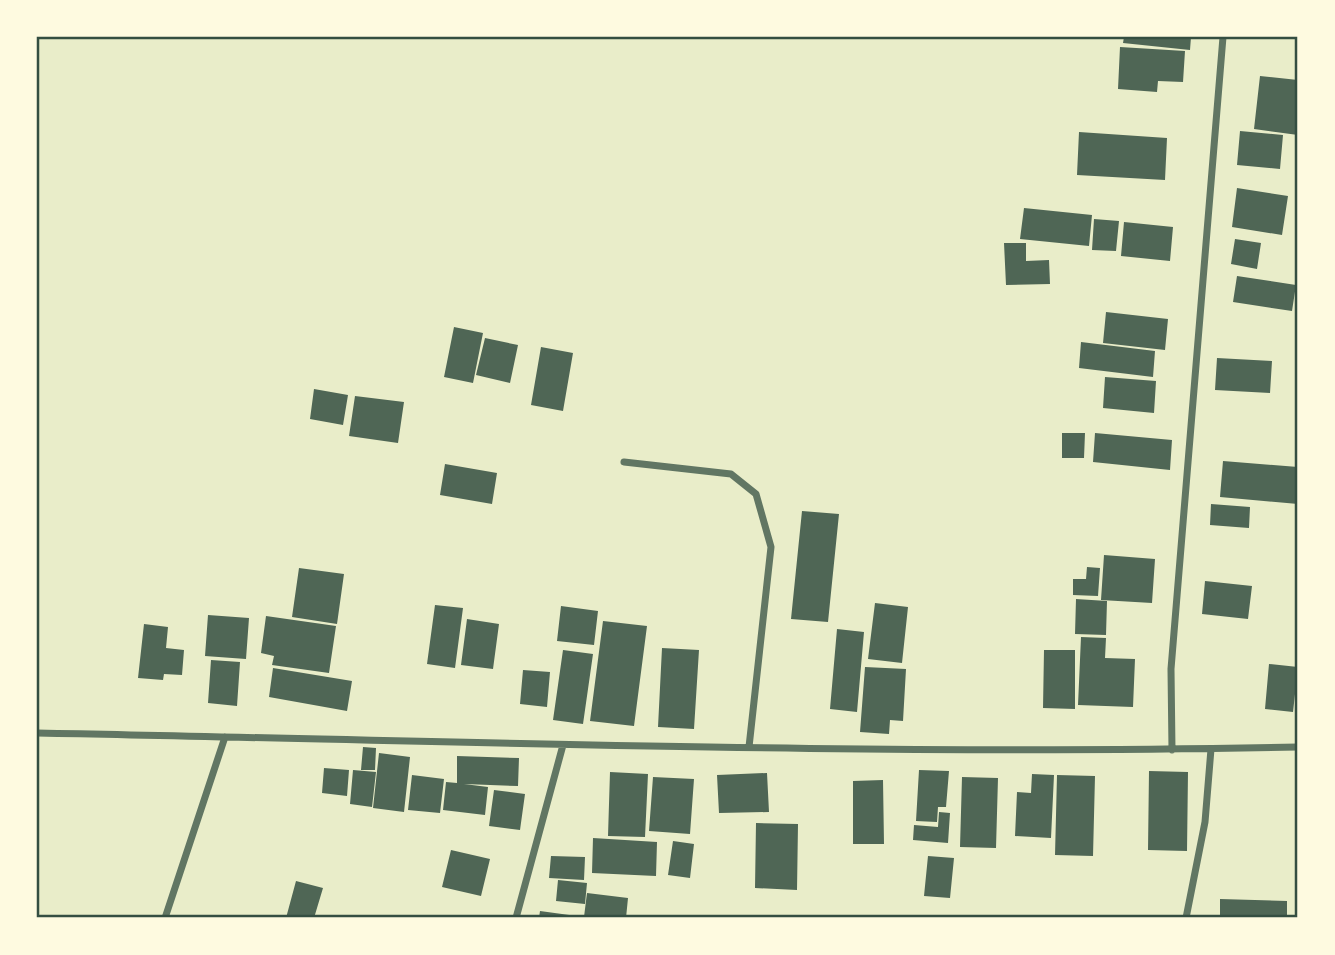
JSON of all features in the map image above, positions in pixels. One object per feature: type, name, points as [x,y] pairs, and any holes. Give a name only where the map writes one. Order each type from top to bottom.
[{"type":"street","points":[[1172,750],[1171,668],[1223,37]]},
{"type":"street","points":[[624,463],[731,474],[756,494],[771,547],[749,747]]},
{"type":"street","points":[[37,733],[563,745],[1172,750],[1298,747]]},
{"type":"street","points":[[165,918],[225,737]]},
{"type":"street","points":[[516,918],[563,745]]},
{"type":"street","points":[[1186,918],[1205,822],[1211,749]]},
{"type":"building","points":[[1124,37],[1191,37],[1190,50],[1123,43]]},
{"type":"building","points":[[1120,47],[1185,51],[1183,82],[1158,81],[1157,92],[1118,89]]},
{"type":"building","points":[[1260,76],[1298,80],[1298,135],[1254,129]]},
{"type":"building","points":[[1240,131],[1283,135],[1280,169],[1237,165]]},
{"type":"building","points":[[1079,132],[1167,138],[1165,180],[1077,175]]},
{"type":"building","points":[[1237,188],[1288,196],[1282,235],[1232,227]]},
{"type":"building","points":[[1024,208],[1092,215],[1089,246],[1020,239]]},
{"type":"building","points":[[1094,219],[1119,221],[1116,251],[1092,250]]},
{"type":"building","points":[[1124,222],[1173,227],[1170,261],[1121,256]]},
{"type":"building","points":[[1235,239],[1261,243],[1257,269],[1231,264]]},
{"type":"building","points":[[1004,243],[1026,243],[1026,261],[1049,260],[1050,284],[1006,285]]},
{"type":"building","points":[[1237,276],[1296,285],[1292,311],[1233,302]]},
{"type":"building","points":[[1106,312],[1168,319],[1165,350],[1103,343]]},
{"type":"building","points":[[454,327],[483,333],[473,383],[444,377]]},
{"type":"building","points":[[485,338],[518,345],[510,383],[476,375]]},
{"type":"building","points":[[1081,342],[1155,351],[1153,377],[1079,368]]},
{"type":"building","points":[[541,347],[573,353],[563,411],[531,405]]},
{"type":"building","points":[[1217,358],[1272,361],[1270,393],[1215,390]]},
{"type":"building","points":[[1105,377],[1156,381],[1154,413],[1103,408]]},
{"type":"building","points":[[314,389],[348,395],[343,425],[310,419]]},
{"type":"building","points":[[355,396],[404,402],[398,443],[349,436]]},
{"type":"building","points":[[1062,433],[1085,433],[1084,458],[1062,458]]},
{"type":"building","points":[[1095,433],[1172,440],[1170,470],[1093,462]]},
{"type":"building","points":[[1223,461],[1298,467],[1298,504],[1220,497]]},
{"type":"building","points":[[445,464],[497,473],[492,504],[440,495]]},
{"type":"building","points":[[1211,504],[1250,507],[1249,528],[1210,525]]},
{"type":"building","points":[[802,511],[839,514],[828,622],[791,619]]},
{"type":"building","points":[[1104,555],[1155,559],[1152,603],[1101,600]]},
{"type":"building","points":[[1087,567],[1100,568],[1098,596],[1073,595],[1073,579],[1086,579]]},
{"type":"building","points":[[299,568],[344,574],[337,624],[292,617]]},
{"type":"building","points":[[1205,581],[1252,586],[1248,619],[1202,614]]},
{"type":"building","points":[[1076,599],[1107,601],[1106,635],[1075,634]]},
{"type":"building","points":[[875,603],[908,607],[902,663],[868,659]]},
{"type":"building","points":[[435,605],[463,608],[455,668],[427,664]]},
{"type":"building","points":[[561,606],[598,611],[594,645],[557,641]]},
{"type":"building","points":[[208,615],[249,618],[246,659],[205,656]]},
{"type":"building","points":[[266,616],[336,626],[329,673],[272,665],[274,656],[261,653]]},
{"type":"building","points":[[467,619],[499,624],[493,669],[461,665]]},
{"type":"building","points":[[603,621],[647,626],[634,726],[590,721]]},
{"type":"building","points":[[144,624],[168,627],[166,648],[184,650],[182,675],[164,674],[163,680],[138,678]]},
{"type":"building","points":[[837,629],[864,632],[857,712],[830,709]]},
{"type":"building","points":[[1081,637],[1106,638],[1105,658],[1135,659],[1133,707],[1078,705]]},
{"type":"building","points":[[662,648],[699,650],[694,729],[658,727]]},
{"type":"building","points":[[563,650],[593,654],[583,724],[553,720]]},
{"type":"building","points":[[1044,650],[1075,650],[1075,709],[1043,708]]},
{"type":"building","points":[[211,660],[240,662],[237,706],[208,703]]},
{"type":"building","points":[[1269,664],[1298,667],[1293,712],[1265,709]]},
{"type":"building","points":[[865,667],[906,669],[903,721],[890,720],[889,734],[860,732]]},
{"type":"building","points":[[273,668],[352,681],[347,711],[269,697]]},
{"type":"building","points":[[523,670],[550,672],[547,707],[520,704]]},
{"type":"building","points":[[363,747],[376,748],[375,770],[361,770]]},
{"type":"building","points":[[379,753],[410,757],[404,812],[373,808]]},
{"type":"building","points":[[457,756],[519,758],[518,786],[464,784],[488,787],[485,815],[443,810],[446,782],[457,783]]},
{"type":"building","points":[[324,768],[349,770],[347,796],[322,793]]},
{"type":"building","points":[[353,770],[376,772],[372,807],[350,804]]},
{"type":"building","points":[[919,770],[949,771],[946,807],[938,807],[937,822],[916,821]]},
{"type":"building","points":[[1149,771],[1188,772],[1187,851],[1148,850]]},
{"type":"building","points":[[610,772],[648,774],[645,837],[608,836]]},
{"type":"building","points":[[767,773],[769,812],[719,813],[717,775]]},
{"type":"building","points":[[1032,774],[1054,775],[1051,838],[1015,836],[1017,792],[1031,793]]},
{"type":"building","points":[[412,775],[444,779],[440,813],[408,810]]},
{"type":"building","points":[[1057,775],[1095,776],[1093,856],[1055,855]]},
{"type":"building","points":[[653,777],[694,779],[690,834],[649,831]]},
{"type":"building","points":[[962,777],[998,778],[996,848],[960,847]]},
{"type":"building","points":[[883,780],[884,844],[853,844],[853,781]]},
{"type":"building","points":[[494,790],[525,794],[520,830],[489,826]]},
{"type":"building","points":[[939,812],[950,813],[948,843],[913,840],[914,825],[938,827]]},
{"type":"building","points":[[756,823],[798,824],[797,890],[755,888]]},
{"type":"building","points":[[593,838],[657,842],[656,876],[592,873]]},
{"type":"building","points":[[673,841],[694,844],[690,878],[668,875]]},
{"type":"building","points":[[451,850],[490,859],[481,896],[442,887]]},
{"type":"building","points":[[551,856],[585,857],[584,880],[549,878]]},
{"type":"building","points":[[928,856],[954,858],[950,898],[924,896]]},
{"type":"building","points":[[558,880],[587,883],[585,904],[556,901]]},
{"type":"building","points":[[296,881],[323,888],[314,918],[286,918]]},
{"type":"building","points":[[587,893],[628,898],[626,918],[539,918],[540,911],[584,917]]},
{"type":"building","points":[[1220,899],[1287,901],[1287,918],[1220,918]]}]
